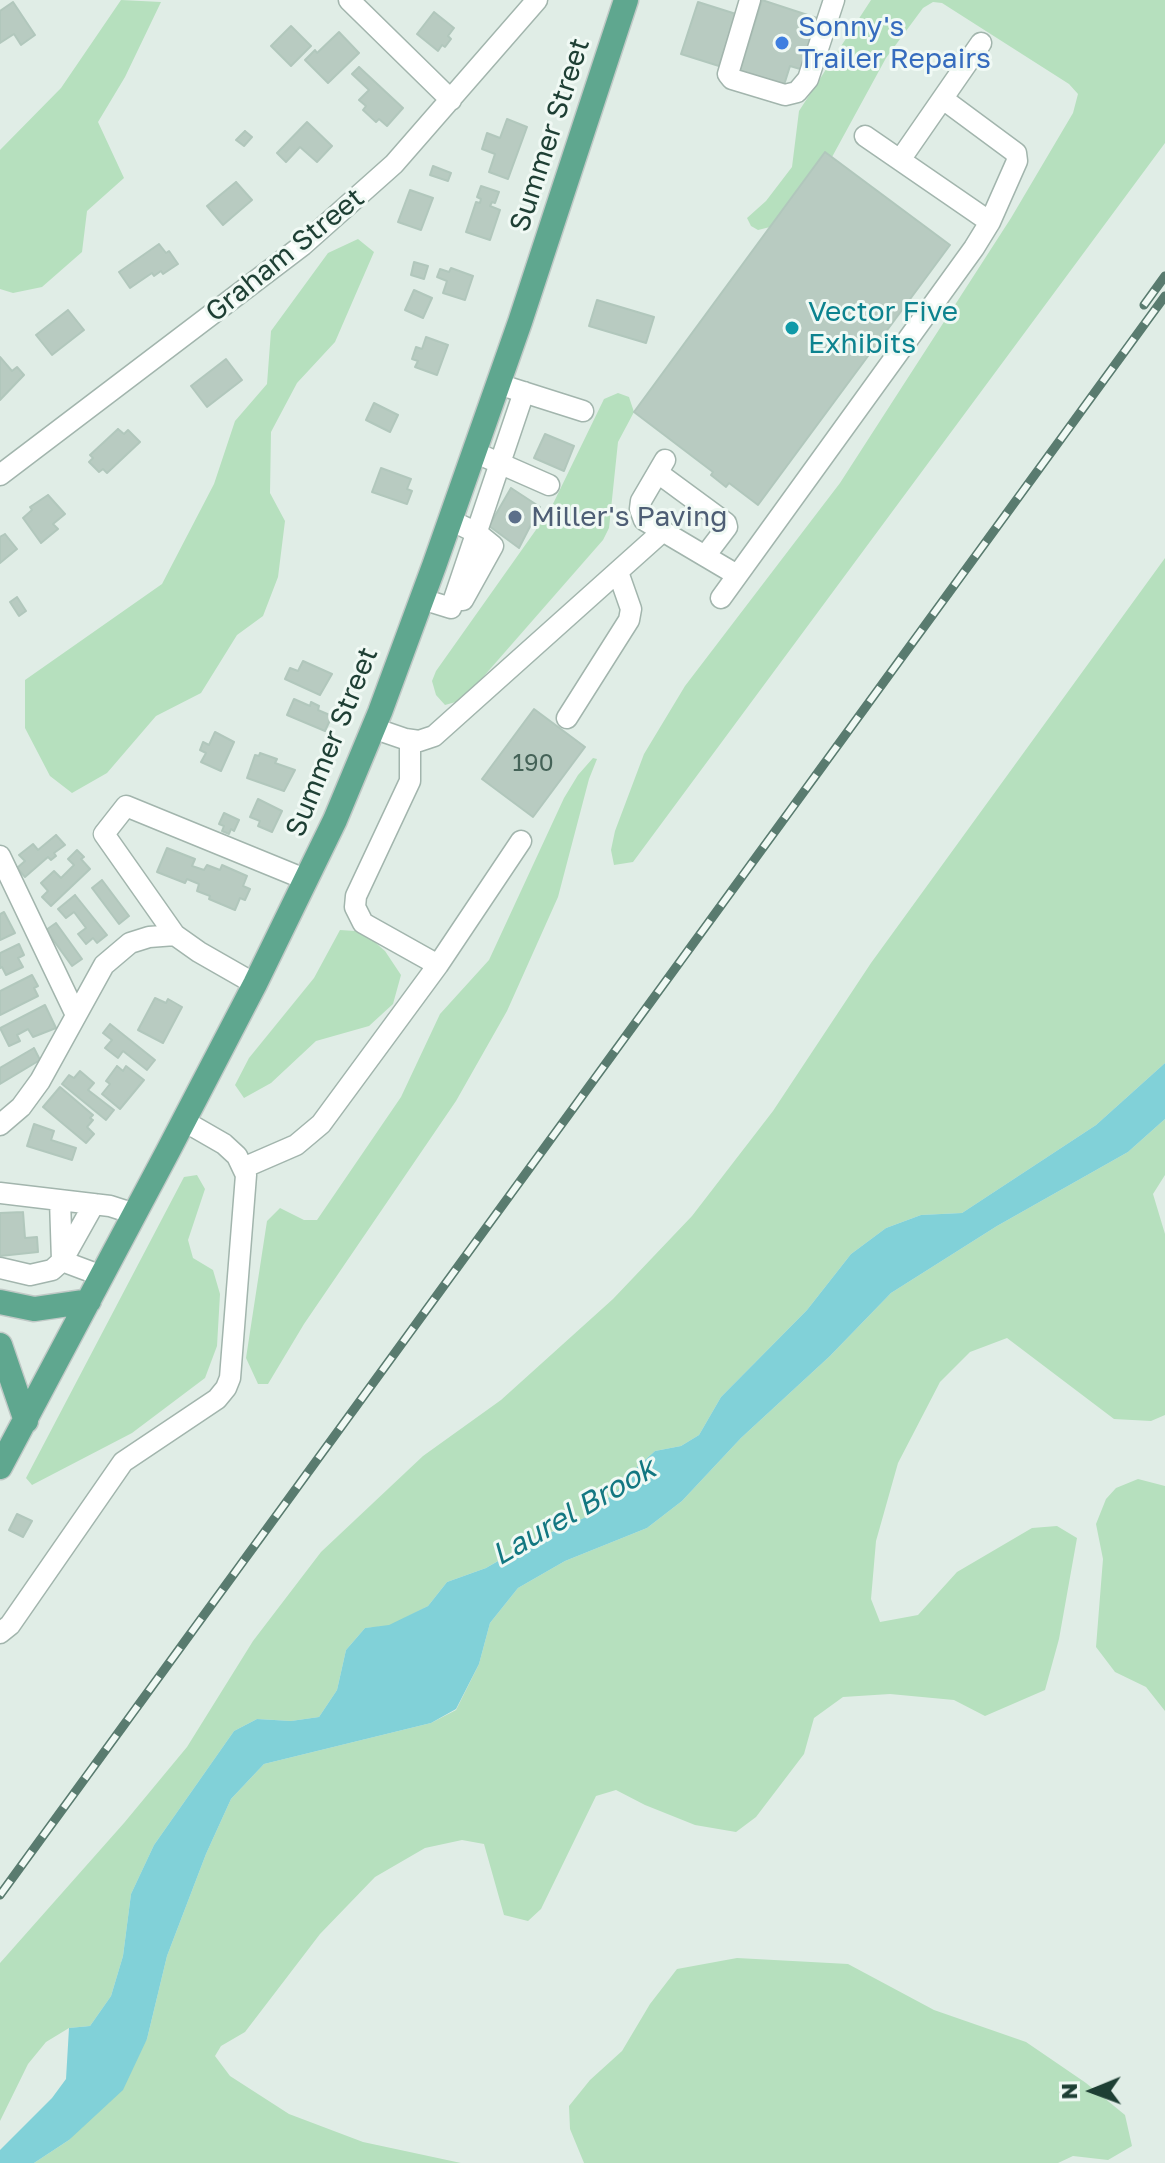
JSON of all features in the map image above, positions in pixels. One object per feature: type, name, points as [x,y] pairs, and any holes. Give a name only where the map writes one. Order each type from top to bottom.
[{"type":"main road","name":"Summer Street","points":[[0,1467],[255,984],[307,880],[373,728],[498,384],[626,0]]},
{"type":"main road","points":[[0,1302],[34,1309],[89,1301]]},
{"type":"main road","points":[[0,1345],[26,1421]]},
{"type":"street","points":[[349,0],[451,100]]},
{"type":"street","name":"Graham Street","points":[[0,475],[303,245],[394,164],[537,0]]},
{"type":"street","points":[[746,1],[728,74],[732,79],[785,95],[797,92],[808,79],[834,0]]},
{"type":"street","points":[[900,160],[981,43]]},
{"type":"street","points":[[721,598],[990,222],[1017,161],[1016,153],[943,99]]},
{"type":"street","points":[[865,136],[990,222]]},
{"type":"street","points":[[498,384],[583,411]]},
{"type":"street","points":[[422,599],[451,608],[524,392]]},
{"type":"street","points":[[474,452],[549,485]]},
{"type":"street","points":[[705,556],[727,527],[726,523],[662,466],[640,509],[644,520],[737,575]]},
{"type":"street","points":[[450,520],[477,533]]},
{"type":"street","points":[[373,728],[410,740],[419,741],[434,736],[663,531]]},
{"type":"street","points":[[567,718],[629,620],[631,609],[618,572]]},
{"type":"street","points":[[410,740],[410,781],[356,896],[355,907],[363,923],[438,965]]},
{"type":"street","points":[[255,984],[175,935],[104,834],[126,806],[307,880]]},
{"type":"street","points":[[243,1168],[296,1145],[321,1124],[438,965],[521,841]]},
{"type":"street","points":[[0,856],[76,1015]]},
{"type":"street","points":[[0,1125],[34,1090],[104,965],[121,949],[139,939],[175,935]]},
{"type":"street","points":[[0,1633],[10,1625],[123,1462],[217,1399],[230,1378],[246,1175],[237,1156],[224,1144],[184,1121]]},
{"type":"street","points":[[0,1193],[115,1207],[135,1214]]},
{"type":"street","points":[[60,1200],[62,1261]]},
{"type":"street","points":[[0,1268],[37,1275],[52,1270],[62,1261],[94,1204]]},
{"type":"street","points":[[62,1261],[102,1276]]},
{"type":"green space","points":[[121,0],[161,2],[125,77],[98,122],[124,178],[87,211],[82,252],[42,287],[13,293],[0,289],[0,150],[61,88]]},
{"type":"green space","points":[[871,0],[1165,0],[1165,143],[633,862],[614,865],[611,850],[615,831],[644,754],[685,686],[840,483],[1011,218],[1073,113],[1078,94],[1069,84],[942,3],[933,2],[923,8],[886,58],[832,157],[825,153],[770,227],[758,230],[751,226],[747,218],[766,201],[792,167],[799,111]]},
{"type":"green space","points":[[358,239],[374,252],[335,342],[297,383],[271,432],[270,493],[285,521],[278,577],[263,616],[237,635],[201,693],[156,716],[107,773],[72,793],[50,776],[25,728],[25,680],[162,584],[214,484],[235,421],[267,384],[271,331],[328,253]]},
{"type":"green space","points":[[618,393],[629,397],[634,412],[618,442],[609,528],[603,540],[463,700],[445,705],[436,695],[432,681],[436,671],[550,510],[604,399]]},
{"type":"green space","points":[[1165,558],[1165,1063],[1096,1125],[962,1213],[921,1215],[886,1228],[851,1254],[807,1310],[721,1397],[699,1435],[681,1446],[655,1451],[620,1488],[586,1517],[535,1539],[486,1568],[447,1582],[428,1606],[389,1626],[365,1628],[346,1650],[337,1690],[319,1717],[291,1721],[257,1719],[234,1731],[154,1845],[131,1894],[123,1956],[111,1996],[90,2026],[69,2028],[46,2042],[28,2064],[0,2121],[0,1963],[187,1747],[253,1641],[321,1552],[423,1456],[501,1400],[613,1299],[692,1216],[773,1111],[871,963]]},
{"type":"green space","points":[[593,758],[597,759],[558,897],[507,1011],[456,1101],[304,1324],[268,1384],[258,1384],[246,1358],[267,1221],[280,1208],[304,1220],[317,1220],[401,1097],[440,1014],[489,960],[564,798]]},
{"type":"green space","points":[[340,930],[355,931],[369,937],[385,951],[401,975],[393,1004],[369,1026],[316,1041],[271,1083],[244,1098],[235,1085],[249,1058],[314,978]]},
{"type":"green space","points":[[1165,1119],[1165,1175],[1153,1194],[1165,1234],[1165,1415],[1151,1421],[1114,1419],[1007,1338],[970,1352],[940,1382],[898,1463],[876,1541],[871,1599],[880,1622],[918,1615],[957,1572],[1032,1528],[1057,1526],[1077,1538],[1059,1639],[1045,1690],[985,1716],[954,1700],[890,1694],[843,1697],[814,1718],[804,1754],[756,1817],[736,1832],[695,1825],[616,1790],[596,1796],[541,1909],[528,1921],[504,1915],[484,1844],[462,1840],[425,1848],[375,1877],[320,1934],[245,2032],[221,2046],[215,2056],[230,2076],[289,2114],[363,2142],[461,2163],[34,2163],[69,2140],[147,2039],[167,1956],[206,1854],[231,1799],[264,1764],[431,1723],[456,1710],[479,1664],[490,1623],[518,1588],[565,1561],[647,1528],[682,1501],[741,1438],[830,1356],[891,1293],[997,1226],[1128,1152]]},
{"type":"green space","points":[[197,1175],[205,1189],[188,1240],[193,1258],[213,1270],[220,1294],[217,1346],[205,1378],[132,1433],[32,1485],[26,1478],[184,1177]]},
{"type":"green space","points":[[1138,1479],[1165,1486],[1165,1711],[1146,1687],[1115,1672],[1096,1647],[1103,1559],[1096,1524],[1106,1499],[1116,1488]]},
{"type":"green space","points":[[737,1958],[848,1964],[934,2010],[1026,2042],[1086,2083],[1125,2115],[1132,2146],[1108,2160],[1073,2156],[1058,2163],[584,2163],[570,2129],[569,2106],[590,2080],[622,2051],[650,2004],[677,1969]]},
{"type":"water","points":[[1165,1063],[1165,1119],[1128,1152],[997,1226],[891,1293],[830,1356],[741,1438],[682,1501],[647,1528],[565,1561],[518,1588],[490,1623],[479,1664],[456,1709],[431,1723],[264,1764],[231,1799],[206,1854],[167,1956],[147,2039],[123,2090],[69,2140],[34,2163],[0,2163],[0,2150],[52,2098],[66,2079],[69,2028],[90,2026],[111,1996],[123,1956],[131,1894],[154,1845],[234,1731],[257,1719],[291,1721],[319,1717],[337,1690],[346,1650],[365,1628],[389,1625],[428,1606],[447,1582],[486,1568],[536,1539],[586,1517],[620,1488],[655,1451],[681,1446],[699,1435],[721,1397],[807,1310],[851,1254],[886,1228],[921,1215],[962,1213],[1096,1125]]},
{"type":"building","name":"Sonny's Trailer Repairs","points":[[762,0],[823,20],[807,71],[790,66],[784,85],[740,71]]},
{"type":"building","points":[[13,2],[35,35],[21,45],[14,34],[0,43],[0,11]]},
{"type":"building","points":[[698,2],[736,14],[719,66],[681,54]]},
{"type":"building","points":[[434,12],[454,28],[448,36],[451,39],[438,51],[417,34]]},
{"type":"building","points":[[291,26],[311,46],[291,66],[271,46]]},
{"type":"building","points":[[339,32],[359,53],[328,83],[305,60]]},
{"type":"building","points":[[359,67],[403,108],[387,126],[379,119],[376,122],[363,110],[366,106],[359,100],[369,90],[352,74]]},
{"type":"building","points":[[507,119],[527,127],[508,179],[489,172],[495,154],[482,149],[487,133],[500,138]]},
{"type":"building","points":[[307,122],[332,146],[317,162],[300,147],[286,162],[277,153]]},
{"type":"building","points":[[245,131],[252,137],[244,146],[236,140]]},
{"type":"building","name":"Vector Five Exhibits","points":[[825,152],[950,245],[758,505],[729,483],[726,487],[711,475],[713,472],[634,412]]},
{"type":"building","points":[[433,166],[451,173],[448,181],[430,175]]},
{"type":"building","points":[[236,182],[252,200],[223,225],[207,206]]},
{"type":"building","points":[[481,186],[499,192],[495,203],[492,202],[490,206],[500,210],[490,240],[466,232],[476,202],[480,203],[481,199],[477,197]]},
{"type":"building","points":[[410,190],[433,198],[421,230],[398,222]]},
{"type":"building","points":[[159,244],[166,253],[169,251],[178,264],[163,274],[161,271],[154,276],[152,273],[130,288],[119,272]]},
{"type":"building","points":[[414,262],[428,266],[424,279],[411,275]]},
{"type":"building","points":[[451,268],[473,276],[465,300],[443,293],[447,281],[437,277],[440,269],[449,272]]},
{"type":"building","points":[[414,290],[432,298],[423,318],[405,310]]},
{"type":"building","points":[[597,300],[654,317],[646,343],[589,326]]},
{"type":"building","points":[[68,310],[84,330],[52,355],[36,335]]},
{"type":"building","points":[[426,337],[448,345],[437,375],[415,367],[418,361],[412,359],[416,347],[422,349]]},
{"type":"building","points":[[0,357],[12,371],[17,367],[24,375],[0,400]]},
{"type":"building","points":[[226,359],[242,380],[207,407],[191,386]]},
{"type":"building","points":[[374,403],[398,415],[390,432],[366,420]]},
{"type":"building","points":[[118,429],[124,434],[128,430],[140,442],[107,473],[103,469],[99,472],[89,462],[93,458],[90,455]]},
{"type":"building","points":[[545,434],[574,446],[564,471],[534,458]]},
{"type":"building","points":[[381,468],[411,479],[407,489],[412,491],[407,504],[372,492]]},
{"type":"building","name":"Miller's Paving","points":[[511,488],[540,507],[519,548],[489,526]]},
{"type":"building","points":[[48,495],[65,514],[53,524],[58,529],[41,543],[23,518],[32,510],[30,507]]},
{"type":"building","points":[[5,534],[17,549],[0,563],[0,537]]},
{"type":"building","points":[[17,597],[26,611],[19,616],[10,602]]},
{"type":"building","points":[[303,661],[332,674],[320,695],[285,679],[290,668],[298,671]]},
{"type":"building","points":[[294,699],[310,706],[311,702],[319,706],[318,710],[332,716],[325,731],[287,715]]},
{"type":"building","points":[[534,709],[585,747],[533,817],[482,779]]},
{"type":"building","points":[[215,732],[234,742],[221,771],[201,762],[206,753],[200,750],[203,742],[209,745]]},
{"type":"building","points":[[260,753],[277,759],[275,763],[295,770],[284,791],[247,778],[255,755],[259,756]]},
{"type":"building","points":[[258,799],[282,811],[272,832],[258,826],[260,821],[250,817]]},
{"type":"building","points":[[224,813],[239,820],[229,834],[222,831],[224,826],[219,824]]},
{"type":"building","points":[[56,835],[65,845],[54,853],[56,856],[51,860],[48,857],[25,877],[17,868],[25,861],[19,855],[33,844],[38,850]]},
{"type":"building","points":[[167,848],[195,859],[192,866],[204,870],[207,865],[220,870],[222,865],[247,876],[243,886],[250,889],[245,900],[240,898],[235,910],[197,891],[199,884],[187,879],[185,883],[157,872]]},
{"type":"building","points":[[77,850],[90,869],[51,906],[42,897],[48,891],[41,883],[54,871],[61,878],[74,865],[68,859]]},
{"type":"building","points":[[102,880],[129,916],[119,924],[92,888]]},
{"type":"building","points":[[75,895],[107,935],[97,943],[93,938],[86,944],[78,934],[86,928],[74,912],[66,918],[58,909]]},
{"type":"building","points":[[4,912],[15,933],[0,940],[0,914]]},
{"type":"building","points":[[56,923],[82,959],[72,966],[46,930]]},
{"type":"building","points":[[19,944],[24,955],[18,958],[23,967],[6,975],[0,968],[0,953]]},
{"type":"building","points":[[32,975],[38,986],[34,988],[38,996],[0,1015],[0,991]]},
{"type":"building","points":[[155,998],[166,1003],[168,999],[182,1007],[163,1043],[138,1030]]},
{"type":"building","points":[[45,1005],[56,1028],[33,1037],[28,1029],[17,1035],[20,1041],[9,1046],[0,1028]]},
{"type":"building","points":[[110,1024],[155,1060],[147,1070],[123,1051],[118,1058],[105,1048],[112,1040],[103,1033]]},
{"type":"building","points":[[34,1048],[40,1060],[0,1084],[0,1068]]},
{"type":"building","points":[[117,1066],[123,1071],[126,1066],[144,1080],[120,1109],[102,1094],[110,1084],[106,1081]]},
{"type":"building","points":[[80,1071],[94,1083],[88,1090],[114,1110],[106,1120],[62,1084],[69,1075],[74,1078]]},
{"type":"building","points":[[60,1087],[93,1115],[87,1127],[94,1134],[86,1143],[43,1107]]},
{"type":"building","points":[[34,1124],[54,1131],[51,1140],[76,1148],[72,1160],[27,1146]]},
{"type":"building","points":[[23,1212],[25,1238],[37,1237],[38,1252],[0,1256],[0,1213]]},
{"type":"building","points":[[17,1514],[32,1521],[23,1537],[9,1530]]},
{"type":"railway","points":[[1144,305],[1165,276]]},
{"type":"railway","points":[[0,1895],[1165,296]]},
{"type":"place","name":"Sonny's Trailer Repairs","points":[[782,43]]},
{"type":"place","name":"Vector Five Exhibits","points":[[792,328]]},
{"type":"place","name":"Miller's Paving","points":[[515,517]]},
{"type":"water label","name":"Laurel Brook","points":[[574,1512]]}]
